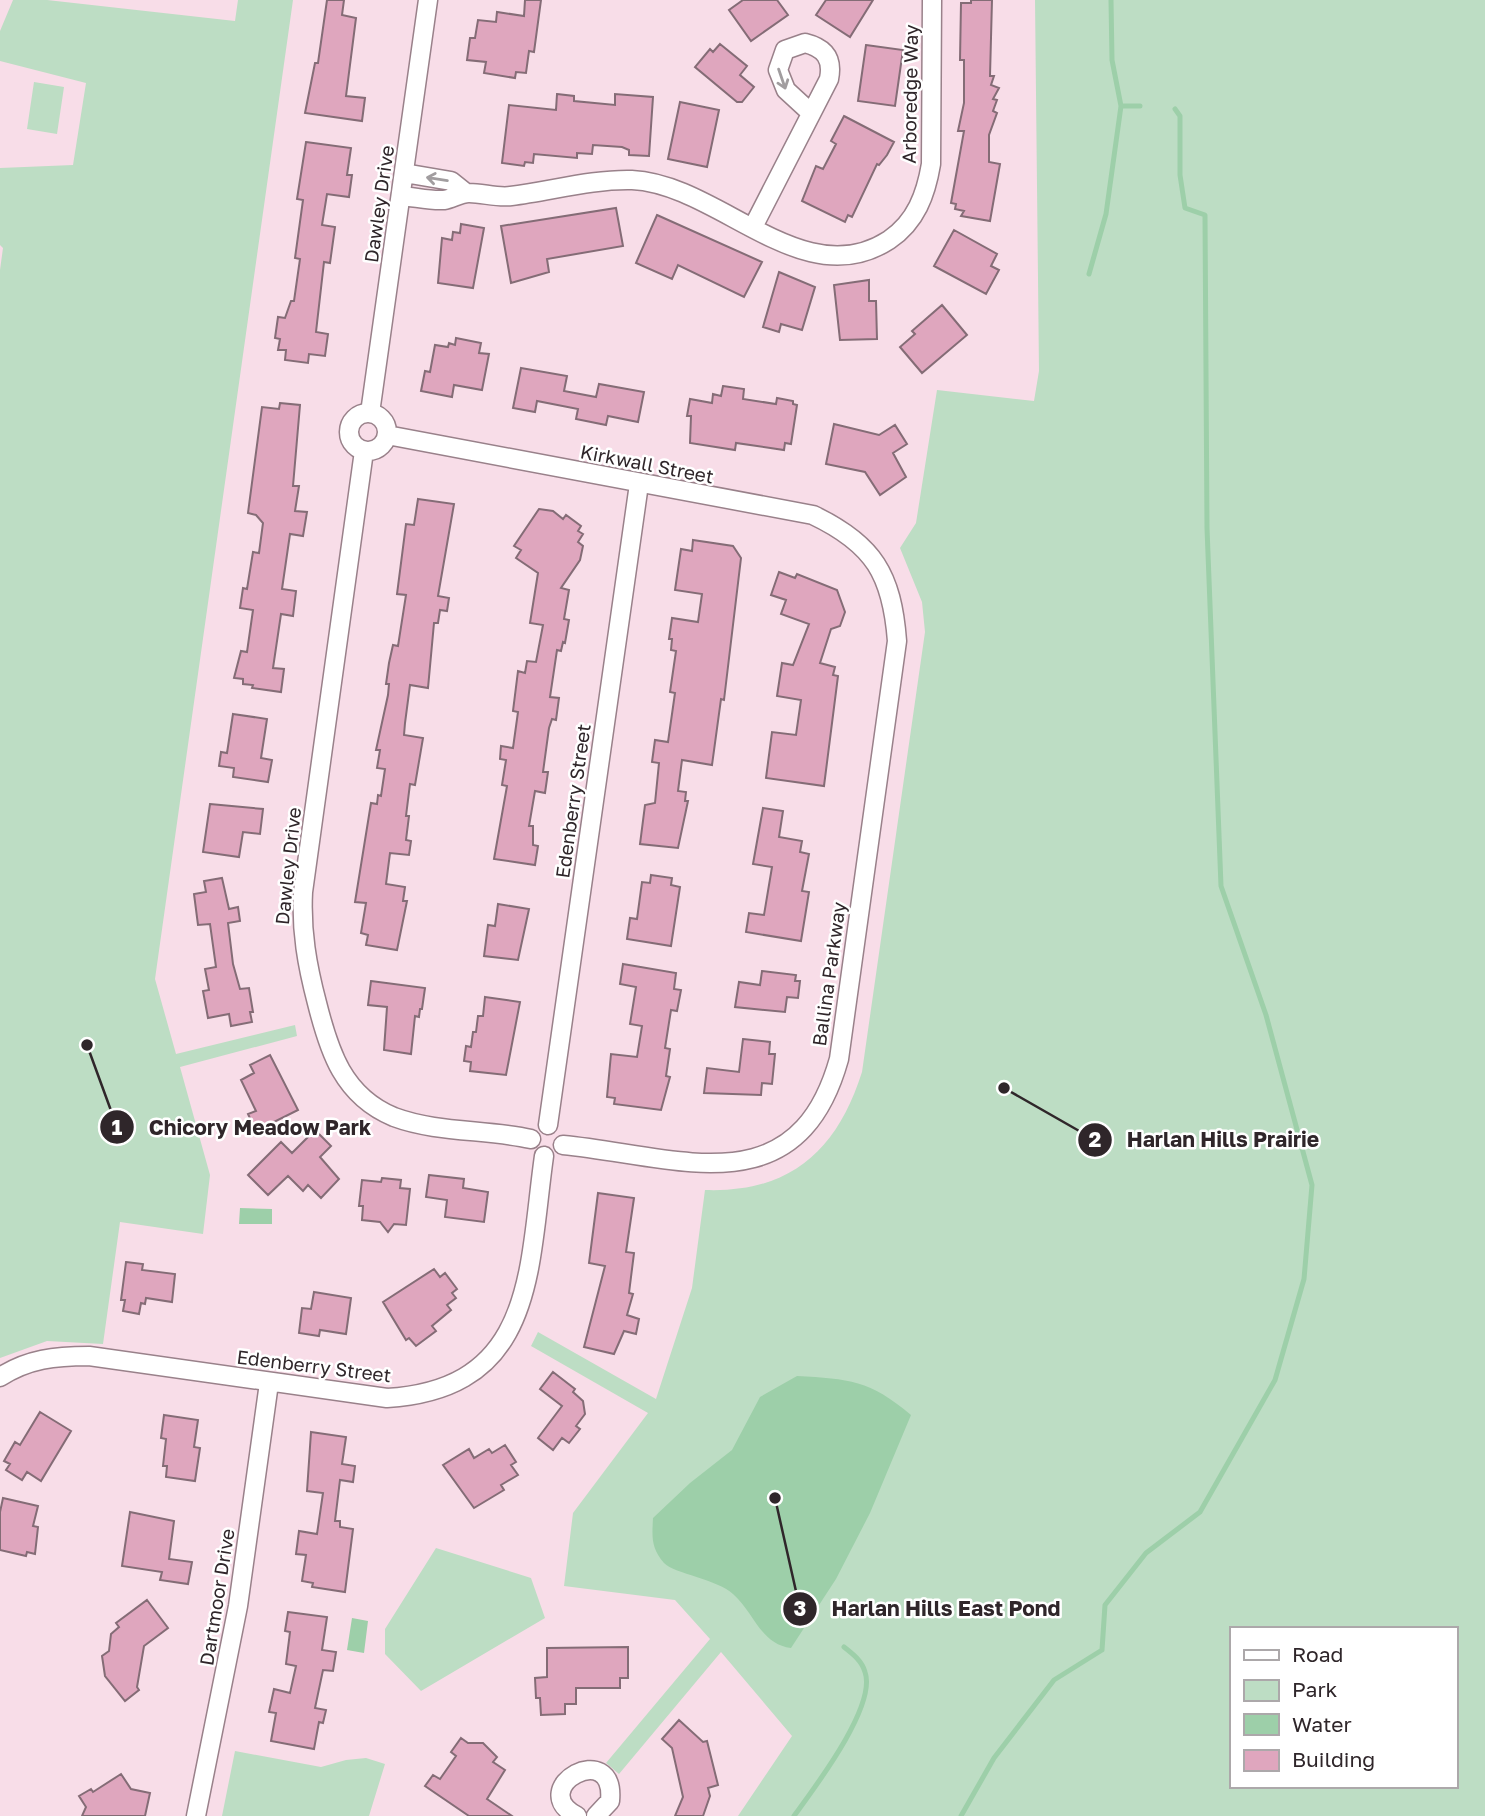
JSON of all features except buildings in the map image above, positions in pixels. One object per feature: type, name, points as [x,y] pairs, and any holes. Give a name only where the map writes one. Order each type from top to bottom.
[{"type":"street","name":"Dawley Drive","points":[[370,413],[428,0]]},
{"type":"street","name":"Arboredge Way","points":[[401,196],[445,200],[466,193],[509,197],[633,180],[684,193],[801,250],[820,256],[841,257],[880,245],[896,235],[914,215],[927,190],[931,164],[932,0]]},
{"type":"street","points":[[753,227],[811,113]]},
{"type":"street","name":"Arboredge Way","points":[[404,173],[451,181],[466,193]]},
{"type":"street","points":[[370,413],[383,420],[387,435],[381,446],[364,451],[350,439],[350,426],[357,416],[370,413]]},
{"type":"street","name":"Kirkwall Street","points":[[387,435],[813,515],[859,542],[881,569]]},
{"type":"street","name":"Dawley Drive","points":[[364,451],[303,892],[301,928],[307,965],[328,1048],[340,1071],[360,1096],[393,1116],[413,1123],[531,1139]]},
{"type":"street","name":"Edenberry Street","points":[[548,1125],[639,484]]},
{"type":"street","name":"Ballina Parkway","points":[[563,1145],[710,1164],[735,1163],[765,1155],[789,1143],[806,1127],[826,1100],[839,1059],[897,642],[894,606],[881,569]]},
{"type":"street","points":[[548,1125],[560,1131],[563,1145],[558,1153],[544,1156],[533,1148],[531,1139],[535,1130],[548,1125]]},
{"type":"street","name":"Edenberry Street","points":[[0,1377],[17,1366],[41,1358],[89,1356],[387,1398],[416,1396],[444,1388],[488,1358],[507,1335],[522,1306],[544,1156]]},
{"type":"street","name":"Dartmoor Drive","points":[[195,1816],[238,1606],[269,1382]]},
{"type":"street","points":[[573,1815],[563,1800],[564,1784],[575,1772],[592,1770],[605,1779],[611,1793],[607,1808],[596,1816]]},
{"type":"green space","points":[[13,0],[47,0],[235,21],[238,0],[293,0],[155,979],[176,1054],[295,1025],[297,1036],[180,1067],[210,1175],[203,1234],[120,1222],[103,1344],[47,1341],[0,1358],[0,270],[3,248],[0,245],[0,168],[73,165],[86,83],[0,61],[0,31]]},
{"type":"green space","points":[[1035,0],[1485,0],[1485,1816],[738,1816],[792,1736],[721,1652],[619,1774],[606,1763],[710,1639],[675,1600],[564,1586],[573,1513],[648,1413],[531,1346],[538,1332],[656,1399],[692,1288],[705,1190],[735,1189],[762,1184],[785,1175],[806,1162],[824,1145],[852,1100],[862,1072],[925,632],[922,602],[900,548],[916,523],[937,390],[1034,401],[1039,371]]},
{"type":"green space","points":[[34,82],[64,87],[57,134],[27,129]]},
{"type":"green space","points":[[436,1548],[531,1578],[545,1618],[421,1691],[385,1654],[385,1629]]},
{"type":"green space","points":[[235,1751],[321,1767],[366,1758],[385,1764],[369,1816],[222,1816]]},
{"type":"water","points":[[240,1208],[272,1209],[272,1224],[239,1224]]},
{"type":"water","points":[[797,1376],[845,1380],[871,1388],[911,1415],[870,1513],[836,1579],[791,1648],[780,1645],[765,1634],[740,1601],[726,1589],[664,1563],[653,1542],[652,1531],[653,1518],[690,1483],[732,1450],[760,1397]]},
{"type":"water","points":[[352,1618],[368,1621],[364,1653],[347,1650]]},
{"type":"waterway","points":[[1111,0],[1112,60],[1121,106],[1140,106]]},
{"type":"waterway","points":[[1089,274],[1106,214],[1121,106]]},
{"type":"waterway","points":[[961,1816],[994,1758],[1054,1680],[1102,1650],[1105,1605],[1146,1553],[1200,1512],[1275,1380],[1304,1279],[1312,1185],[1266,1015],[1221,886],[1207,528],[1205,215],[1185,208],[1180,175],[1180,116],[1175,109]]},
{"type":"waterway","points":[[794,1816],[842,1746],[862,1705],[866,1687],[864,1668],[844,1647]]},
{"type":"place","name":"Chicory Meadow Park","points":[[87,1045]]},
{"type":"place","name":"Harlan Hills Prairie","points":[[1004,1088]]},
{"type":"place","name":"Harlan Hills East Pond","points":[[775,1498]]}]
